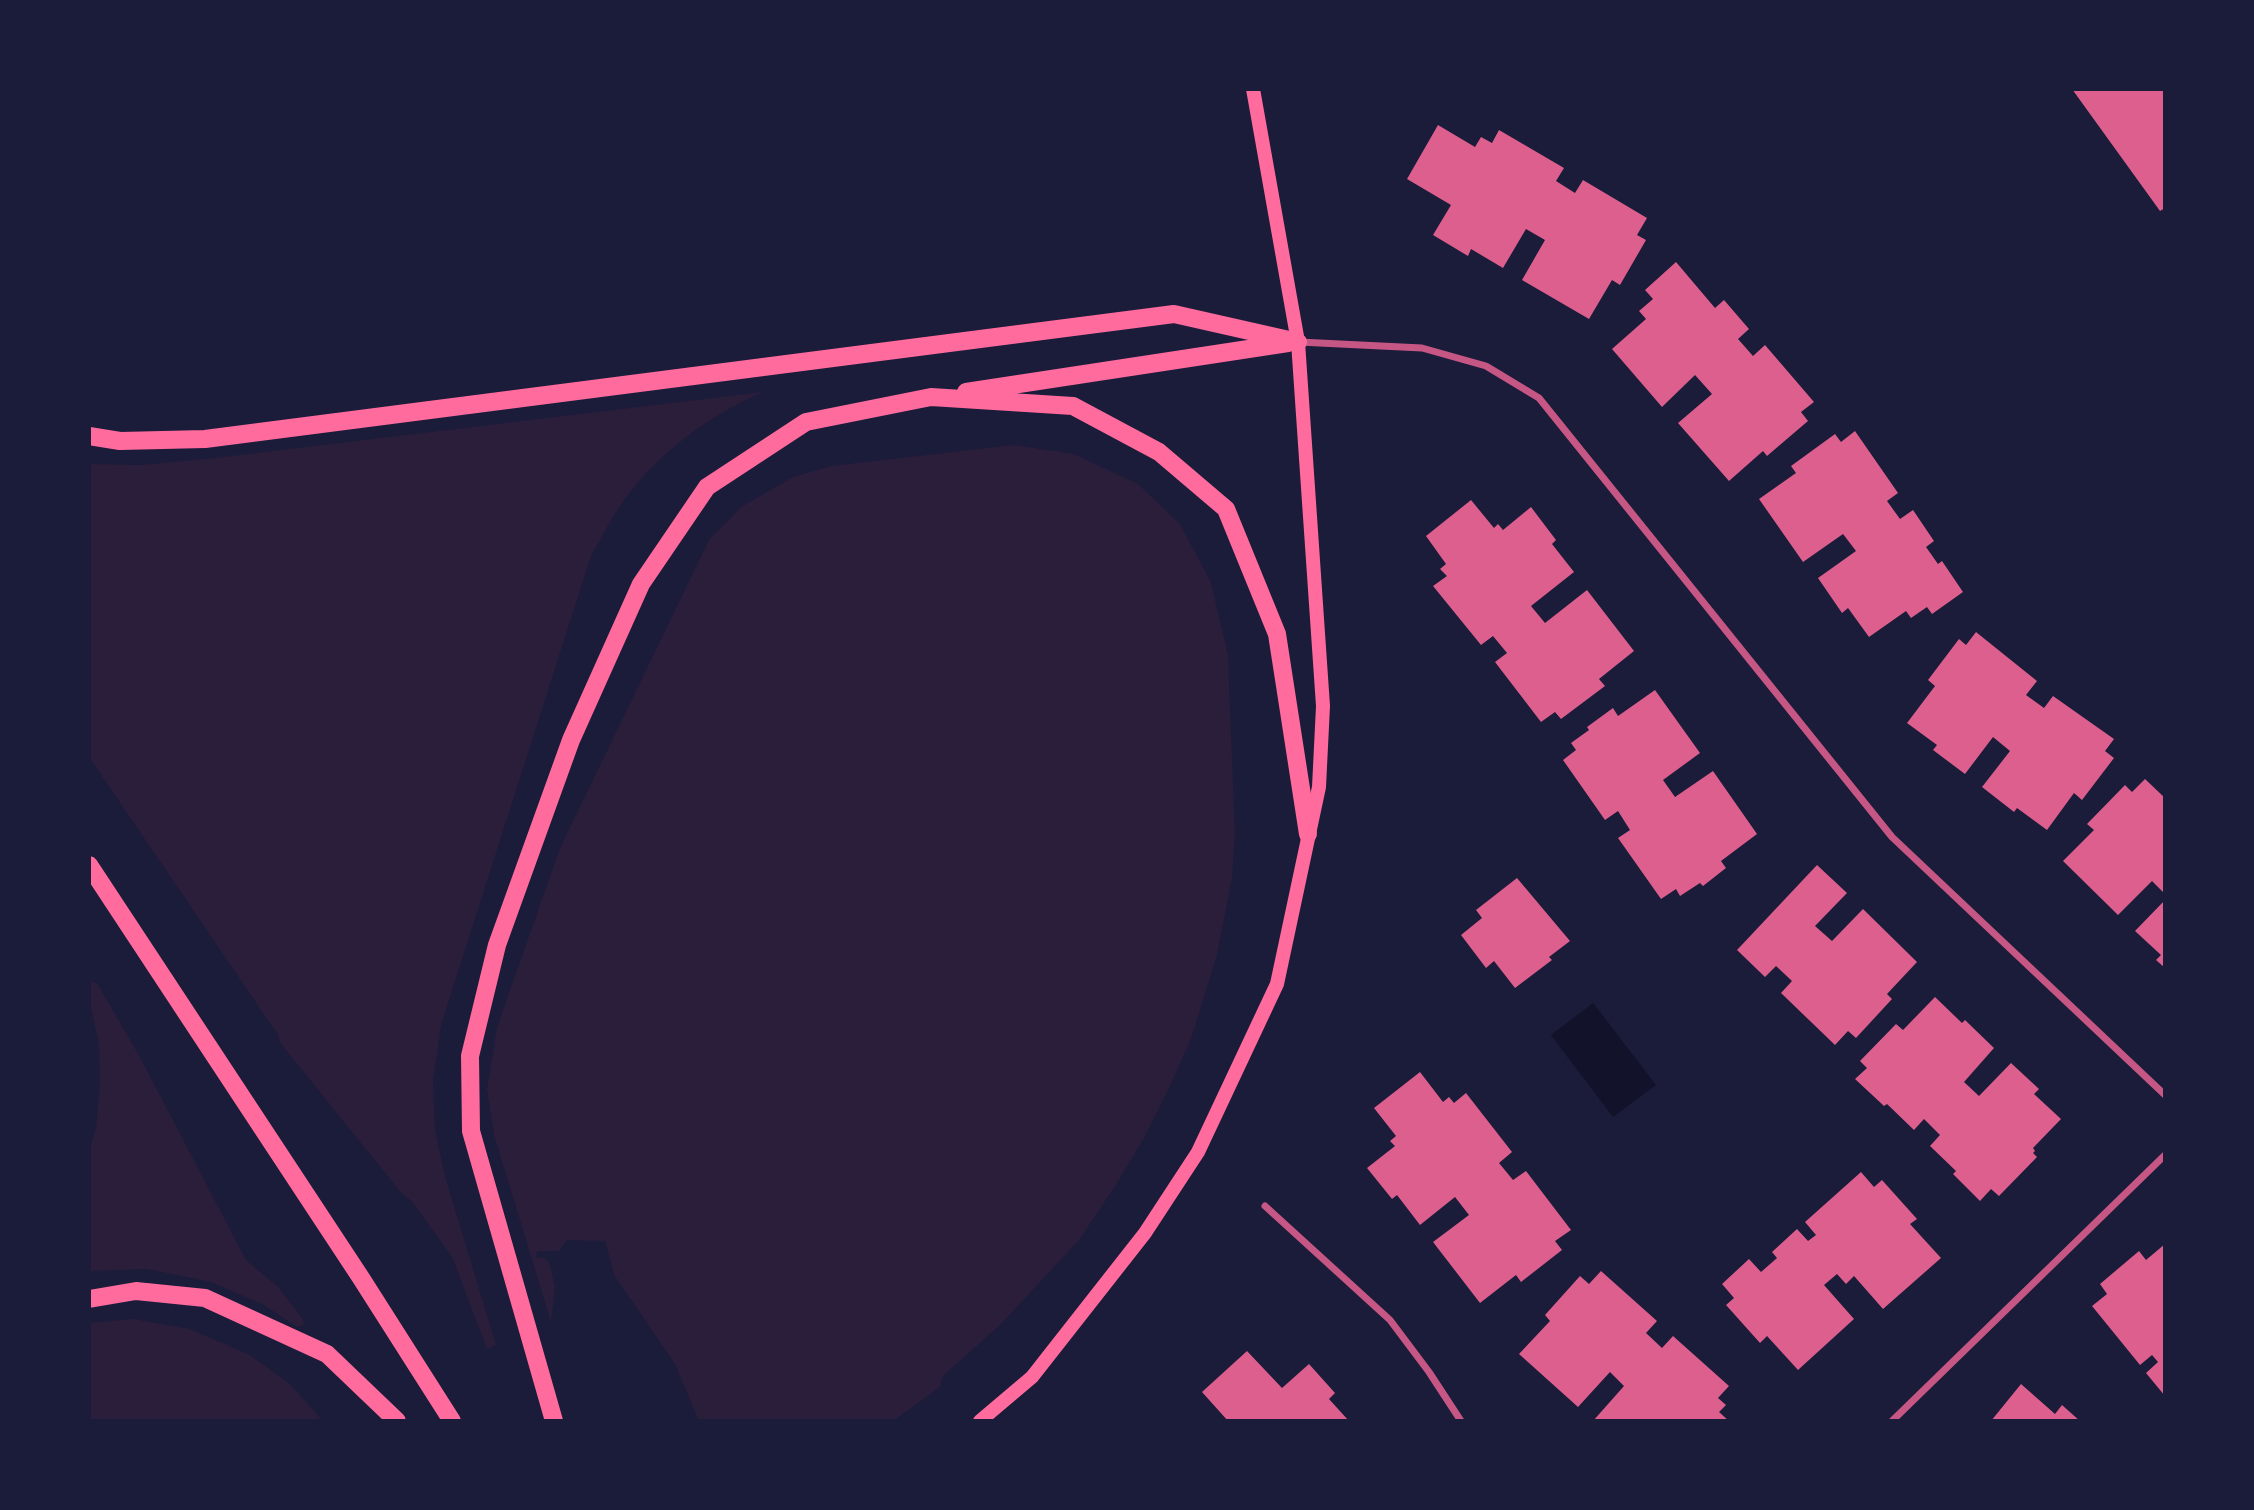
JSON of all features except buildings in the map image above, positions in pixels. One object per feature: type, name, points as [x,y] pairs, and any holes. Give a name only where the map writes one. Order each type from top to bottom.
[{"type":"main road","points":[[980,1421],[1032,1377],[1145,1233],[1198,1152],[1277,984],[1319,787],[1324,706],[1298,342],[1253,89]]},
{"type":"main road","points":[[89,436],[120,441],[205,439],[1174,314],[1298,342]]},
{"type":"main road","points":[[554,1421],[471,1131],[470,1056],[497,945],[562,766],[641,584],[707,487],[806,422],[931,397],[1298,342]]},
{"type":"main road","points":[[931,397],[1073,406],[1159,452],[1226,509],[1277,634],[1308,834]]},
{"type":"main road","points":[[89,865],[452,1421]]},
{"type":"main road","points":[[89,1299],[136,1291],[205,1298],[327,1354],[397,1421]]},
{"type":"street","points":[[1298,342],[1422,348],[1486,366],[1539,398],[1892,837],[2165,1095]]},
{"type":"street","points":[[1892,1421],[2165,1155]]},
{"type":"street","points":[[1265,1206],[1390,1320],[1461,1421]]},
{"type":"shaded area","points":[[763,392],[723,412],[670,450],[624,500],[591,556],[441,1025],[433,1081],[435,1130],[445,1176],[496,1345],[487,1349],[452,1257],[414,1204],[399,1190],[281,1044],[278,1035],[89,757],[89,464],[142,465],[215,458]]},
{"type":"shaded area","points":[[1014,445],[1074,454],[1138,484],[1180,524],[1211,582],[1228,655],[1235,835],[1232,878],[1217,955],[1191,1039],[1144,1138],[1079,1240],[1000,1325],[943,1376],[940,1387],[893,1421],[699,1421],[675,1364],[614,1275],[605,1241],[567,1240],[559,1251],[537,1251],[536,1258],[542,1257],[549,1262],[555,1287],[551,1322],[494,1135],[487,1089],[497,1027],[560,848],[709,540],[741,507],[793,477],[831,466]]},
{"type":"shaded area","points":[[89,976],[93,983],[97,983],[140,1057],[246,1260],[278,1287],[303,1319],[304,1325],[297,1327],[264,1305],[211,1282],[147,1269],[89,1271],[89,1152],[96,1128],[100,1084],[99,1045],[89,998]]},
{"type":"shaded area","points":[[1593,1003],[1656,1085],[1613,1117],[1551,1035]]},
{"type":"shaded area","points":[[134,1319],[190,1329],[250,1355],[290,1384],[323,1421],[89,1421],[89,1323]]}]
